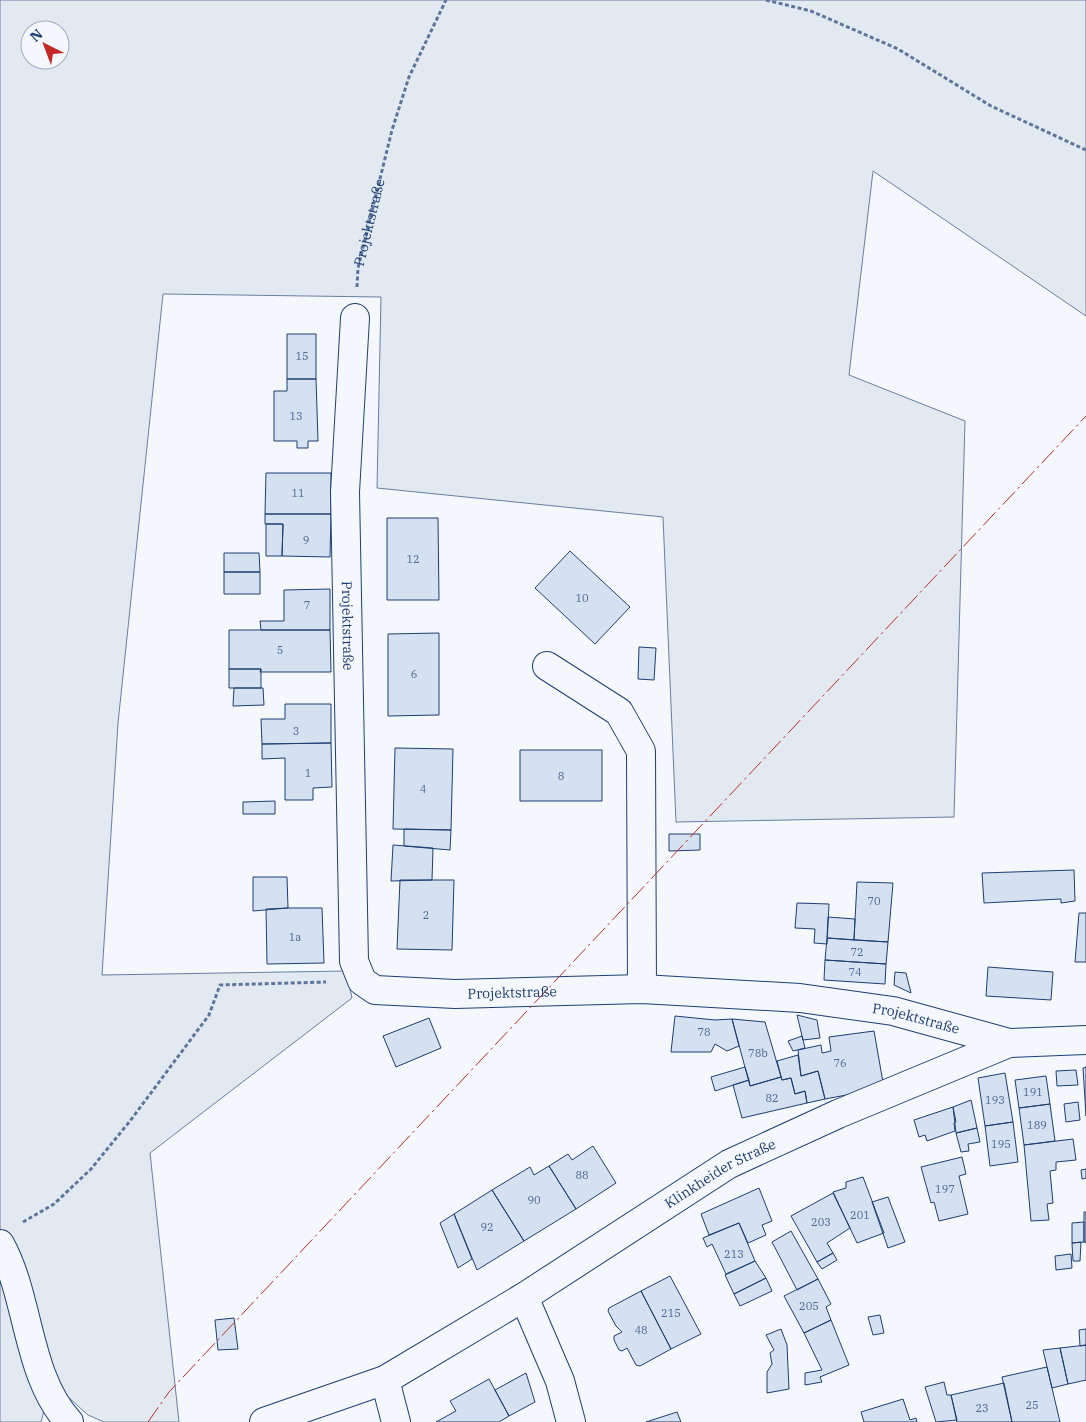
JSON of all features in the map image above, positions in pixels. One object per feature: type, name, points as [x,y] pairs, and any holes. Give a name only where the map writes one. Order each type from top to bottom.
[{"type":"street","name":"Projektstraße","points":[[355,318],[346,492],[354,961],[362,981],[375,990],[455,994],[642,989],[800,998],[893,1011],[1009,1043]]},
{"type":"street","points":[[547,666],[619,712],[641,750],[642,989]]},
{"type":"street","name":"Klinkheider Straße","points":[[264,1422],[385,1380],[524,1297],[729,1164],[838,1114],[1009,1043],[1086,1040]]},
{"type":"street","points":[[0,1244],[17,1290],[48,1390],[60,1412],[69,1422]]},
{"type":"street","points":[[524,1297],[560,1382],[571,1422]]},
{"type":"street","points":[[385,1380],[396,1422]]},
{"type":"path","name":"Projektstraße","points":[[355,318],[358,268],[392,130],[409,77],[446,0]]},
{"type":"path","points":[[766,0],[811,11],[898,49],[991,106],[1086,150]]},
{"type":"path","points":[[21,1222],[54,1204],[91,1169],[130,1121],[209,1015],[220,985],[362,981]]},
{"type":"shaded area","points":[[0,0],[1086,0],[1086,316],[873,171],[849,375],[965,421],[954,817],[676,822],[663,517],[377,488],[381,297],[163,294],[118,723],[102,975],[346,971],[352,998],[150,1153],[179,1422],[104,1422],[88,1415],[68,1397],[44,1411],[41,1422],[0,1422]]},
{"type":"building","points":[[287,334],[316,334],[316,379],[287,379]]},
{"type":"building","points":[[287,379],[316,379],[318,441],[308,441],[308,448],[297,448],[297,441],[274,441],[274,391],[287,391]]},
{"type":"building","points":[[266,473],[331,473],[331,514],[265,514]]},
{"type":"building","points":[[265,514],[331,514],[330,557],[282,556],[283,524],[265,524]]},
{"type":"building","points":[[387,518],[438,518],[439,600],[387,600]]},
{"type":"building","points":[[266,524],[283,524],[282,556],[266,556]]},
{"type":"building","points":[[570,551],[630,607],[595,644],[535,588]]},
{"type":"building","points":[[224,553],[259,553],[260,572],[224,572]]},
{"type":"building","points":[[224,572],[260,572],[260,594],[224,594]]},
{"type":"building","points":[[330,589],[330,630],[261,630],[260,621],[284,621],[284,590]]},
{"type":"building","points":[[229,630],[330,630],[331,672],[260,672],[261,669],[229,669]]},
{"type":"building","points":[[439,633],[439,715],[388,716],[388,634]]},
{"type":"building","points":[[639,647],[656,648],[654,680],[638,679]]},
{"type":"building","points":[[229,669],[261,669],[261,688],[229,688]]},
{"type":"building","points":[[234,688],[263,688],[264,705],[233,706]]},
{"type":"building","points":[[285,704],[331,704],[331,743],[262,744],[261,719],[285,719]]},
{"type":"building","points":[[331,743],[332,787],[313,788],[313,800],[285,800],[285,758],[262,759],[262,744]]},
{"type":"building","points":[[395,748],[453,749],[451,830],[393,829]]},
{"type":"building","points":[[520,750],[602,750],[602,801],[520,801]]},
{"type":"building","points":[[275,801],[275,814],[243,814],[243,802]]},
{"type":"building","points":[[404,829],[451,830],[450,850],[404,846]]},
{"type":"building","points":[[669,834],[700,834],[700,850],[669,851]]},
{"type":"building","points":[[393,845],[433,848],[432,880],[391,881]]},
{"type":"building","points":[[1074,870],[1075,901],[1061,903],[1061,899],[984,903],[982,873]]},
{"type":"building","points":[[253,877],[287,877],[288,908],[253,911]]},
{"type":"building","points":[[400,880],[454,880],[452,950],[397,949]]},
{"type":"building","points":[[857,882],[893,883],[888,942],[854,940]]},
{"type":"building","points":[[797,903],[829,904],[827,944],[814,943],[815,929],[795,928]]},
{"type":"building","points":[[322,908],[324,963],[267,964],[266,909]]},
{"type":"building","points":[[1079,913],[1086,913],[1086,962],[1075,962]]},
{"type":"building","points":[[828,917],[855,919],[854,940],[827,938]]},
{"type":"building","points":[[827,938],[888,942],[886,964],[825,960]]},
{"type":"building","points":[[825,960],[886,964],[885,984],[824,980]]},
{"type":"building","points":[[988,967],[1053,972],[1051,1000],[986,996]]},
{"type":"building","points":[[895,972],[906,973],[911,993],[894,985]]},
{"type":"building","points":[[797,1015],[817,1020],[820,1038],[803,1040]]},
{"type":"building","points":[[675,1016],[715,1020],[732,1019],[739,1046],[727,1051],[715,1044],[711,1052],[671,1052]]},
{"type":"building","points":[[429,1018],[441,1048],[396,1067],[383,1036]]},
{"type":"building","points":[[732,1019],[765,1022],[781,1077],[750,1086]]},
{"type":"building","points":[[874,1031],[884,1088],[825,1099],[818,1071],[801,1076],[798,1050],[821,1045],[822,1053],[831,1051],[829,1037]]},
{"type":"building","points":[[802,1036],[805,1048],[793,1051],[788,1041]]},
{"type":"building","points":[[798,1055],[801,1076],[818,1071],[825,1099],[807,1103],[805,1091],[795,1094],[791,1078],[782,1080],[777,1061]]},
{"type":"building","points":[[745,1067],[749,1080],[715,1091],[711,1077]]},
{"type":"building","points":[[1086,1067],[1086,1116],[1083,1068]]},
{"type":"building","points":[[1076,1070],[1078,1085],[1057,1086],[1056,1071]]},
{"type":"building","points":[[1005,1073],[1013,1122],[985,1126],[978,1078]]},
{"type":"building","points":[[1046,1076],[1050,1104],[1019,1108],[1015,1080]]},
{"type":"building","points":[[781,1077],[782,1080],[791,1078],[795,1094],[805,1091],[807,1103],[742,1118],[733,1085],[749,1080],[750,1086]]},
{"type":"building","points":[[971,1100],[977,1128],[956,1133],[953,1107]]},
{"type":"building","points":[[1078,1102],[1080,1120],[1066,1122],[1064,1104]]},
{"type":"building","points":[[1050,1104],[1055,1141],[1024,1145],[1019,1108]]},
{"type":"building","points":[[953,1107],[956,1122],[954,1123],[955,1131],[927,1141],[925,1135],[919,1137],[914,1120]]},
{"type":"building","points":[[1013,1122],[1018,1162],[990,1166],[985,1126]]},
{"type":"building","points":[[977,1128],[980,1142],[968,1144],[969,1151],[961,1152],[956,1133]]},
{"type":"building","points":[[1073,1139],[1076,1160],[1056,1162],[1056,1170],[1050,1171],[1053,1203],[1047,1204],[1049,1220],[1031,1221],[1024,1145]]},
{"type":"building","points":[[593,1146],[616,1183],[576,1209],[549,1166],[568,1154],[572,1160]]},
{"type":"building","points":[[962,1157],[966,1174],[959,1176],[968,1214],[939,1221],[934,1202],[931,1203],[921,1167]]},
{"type":"building","points":[[549,1166],[576,1209],[524,1241],[492,1190],[530,1167],[534,1175]]},
{"type":"building","points":[[1086,1169],[1086,1178],[1082,1179],[1081,1170]]},
{"type":"building","points":[[863,1177],[884,1233],[857,1243],[833,1192],[846,1188],[846,1182]]},
{"type":"building","points":[[759,1188],[772,1221],[762,1225],[766,1235],[748,1243],[739,1223],[709,1235],[701,1214]]},
{"type":"building","points":[[492,1190],[524,1241],[477,1270],[454,1214]]},
{"type":"building","points":[[833,1193],[850,1228],[827,1243],[833,1253],[817,1262],[791,1216]]},
{"type":"building","points":[[888,1197],[905,1242],[888,1248],[872,1202]]},
{"type":"building","points":[[1084,1212],[1086,1212],[1086,1243],[1084,1242]]},
{"type":"building","points":[[454,1214],[472,1259],[458,1268],[440,1223]]},
{"type":"building","points":[[1084,1222],[1084,1242],[1072,1243],[1072,1223]]},
{"type":"building","points":[[739,1223],[755,1261],[726,1274],[712,1244],[707,1247],[703,1238]]},
{"type":"building","points":[[791,1231],[818,1279],[797,1290],[772,1242]]},
{"type":"building","points":[[1081,1242],[1080,1261],[1073,1261],[1072,1243]]},
{"type":"building","points":[[833,1253],[837,1260],[822,1269],[817,1262]]},
{"type":"building","points":[[1071,1254],[1072,1268],[1056,1270],[1055,1256]]},
{"type":"building","points":[[755,1261],[766,1278],[734,1294],[725,1275]]},
{"type":"building","points":[[670,1276],[701,1334],[671,1349],[641,1291]]},
{"type":"building","points":[[766,1278],[772,1291],[740,1306],[734,1294]]},
{"type":"building","points":[[818,1279],[831,1304],[826,1307],[831,1320],[804,1333],[784,1296]]},
{"type":"building","points":[[641,1291],[671,1349],[640,1366],[636,1365],[627,1348],[622,1351],[619,1350],[614,1336],[622,1332],[616,1326],[608,1311],[609,1308]]},
{"type":"building","points":[[880,1315],[884,1333],[873,1335],[868,1317]]},
{"type":"building","points":[[234,1318],[238,1349],[218,1350],[215,1320]]},
{"type":"building","points":[[831,1320],[849,1365],[820,1377],[822,1382],[805,1385],[805,1373],[822,1370],[804,1333]]},
{"type":"building","points":[[781,1329],[787,1345],[789,1389],[767,1393],[767,1372],[772,1364],[770,1353],[774,1350],[766,1335]]},
{"type":"building","points":[[1086,1329],[1086,1345],[1080,1346],[1079,1330]]},
{"type":"building","points":[[1086,1345],[1086,1380],[1068,1384],[1060,1348]]},
{"type":"building","points":[[1060,1348],[1068,1384],[1052,1388],[1043,1350]]},
{"type":"building","points":[[1047,1367],[1060,1422],[1012,1422],[1002,1377]]},
{"type":"building","points":[[526,1373],[535,1402],[509,1416],[495,1390]]},
{"type":"building","points":[[489,1379],[509,1416],[499,1422],[436,1422],[456,1411],[450,1401]]},
{"type":"building","points":[[944,1382],[947,1395],[951,1395],[957,1420],[936,1422],[925,1387]]},
{"type":"building","points":[[1004,1383],[1012,1422],[957,1422],[951,1395]]},
{"type":"building","points":[[903,1399],[910,1420],[916,1418],[917,1422],[864,1422],[861,1412]]},
{"type":"building","points":[[677,1412],[681,1422],[646,1422]]},
{"type":"power","points":[[148,1422],[169,1392],[1086,416]]}]
